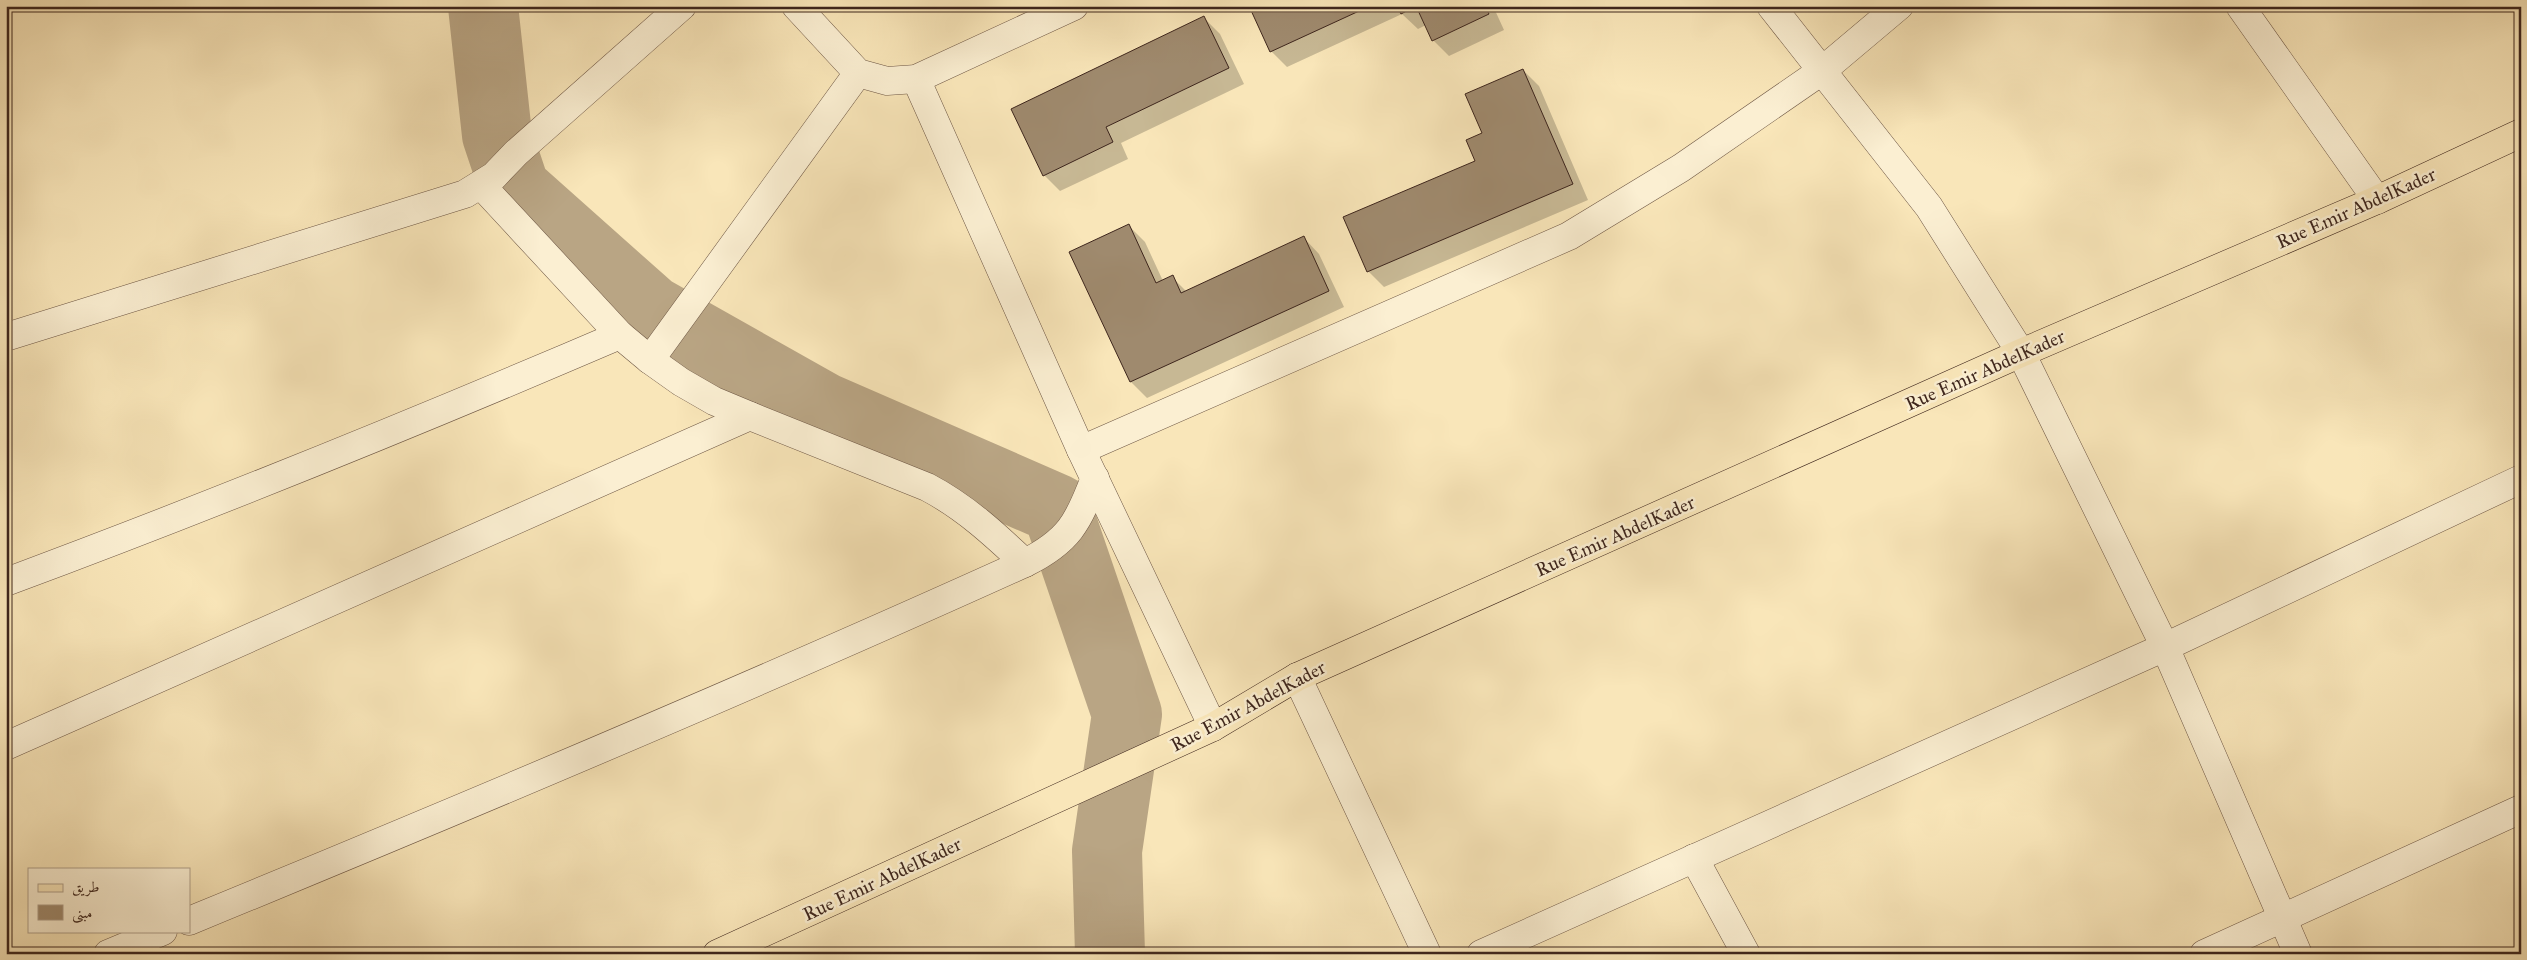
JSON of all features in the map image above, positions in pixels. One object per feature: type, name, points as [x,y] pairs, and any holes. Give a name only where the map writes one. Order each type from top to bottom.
[{"type":"main road","name":"Rue Emir AbdelKader","points":[[718,954],[1213,727],[1297,677],[2021,353],[2377,200],[2521,133]]},
{"type":"street","points":[[6,337],[446,202],[488,181],[682,6]]},
{"type":"street","points":[[796,6],[858,73],[887,81],[916,79],[1074,6]]},
{"type":"street","points":[[1771,6],[1929,207],[2021,353],[2165,647],[2298,954]]},
{"type":"street","points":[[1081,450],[1569,236],[1681,168],[1823,70],[1899,6]]},
{"type":"street","points":[[2240,6],[2377,200]]},
{"type":"street","points":[[650,360],[678,324],[858,73]]},
{"type":"street","points":[[916,79],[1081,450],[1091,490],[1213,727]]},
{"type":"street","points":[[488,181],[620,335],[650,360],[714,401],[927,487],[948,498],[985,526],[1035,558]]},
{"type":"street","points":[[6,582],[187,515],[405,427],[620,335]]},
{"type":"street","points":[[6,746],[750,416]]},
{"type":"street","points":[[1481,954],[2165,647],[2521,479]]},
{"type":"street","points":[[190,921],[412,830],[817,657],[1035,558],[1063,539],[1077,522],[1091,490]]},
{"type":"street","points":[[1297,677],[1427,954]]},
{"type":"street","points":[[2204,954],[2521,809]]},
{"type":"street","points":[[1694,858],[1746,954]]},
{"type":"street","points":[[108,954],[161,932]]},
{"type":"building","points":[[1249,6],[1370,6],[1270,52]]},
{"type":"building","points":[[1397,6],[1416,6],[1401,14]]},
{"type":"building","points":[[1416,6],[1485,6],[1489,14],[1432,41]]},
{"type":"building","points":[[1204,16],[1229,68],[1106,127],[1113,142],[1043,176],[1011,109]]},
{"type":"building","points":[[1523,69],[1573,184],[1367,272],[1343,217],[1475,161],[1466,140],[1482,133],[1465,94]]},
{"type":"building","points":[[1129,224],[1156,283],[1173,275],[1181,293],[1304,236],[1329,291],[1130,382],[1069,252]]},
{"type":"waterway","points":[[483,6],[497,135],[515,189],[651,310],[823,407],[1057,509],[1127,714],[1107,851],[1110,954]]}]
